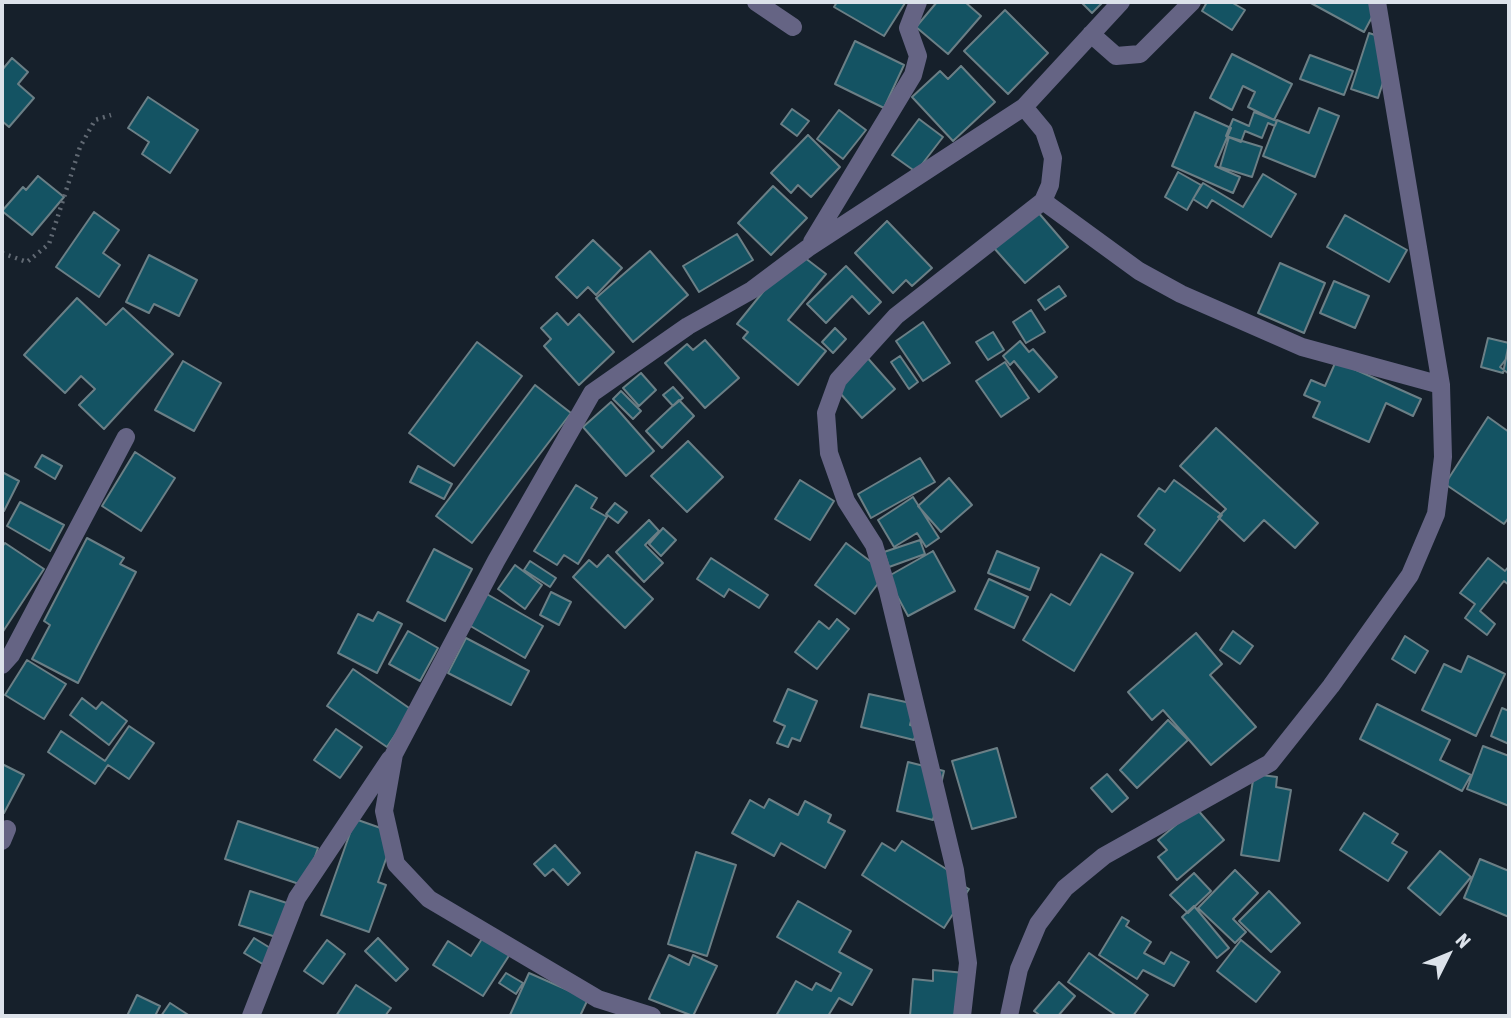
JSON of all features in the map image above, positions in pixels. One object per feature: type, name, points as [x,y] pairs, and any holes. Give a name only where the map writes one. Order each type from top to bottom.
[{"type":"street","points":[[756,2],[793,27]]},
{"type":"street","points":[[808,248],[913,75],[918,56],[908,28],[918,2]]},
{"type":"street","points":[[251,1016],[297,898],[394,754],[496,561],[592,393],[688,326],[752,290],[808,248],[1024,107],[1121,2]]},
{"type":"street","points":[[1091,34],[1115,56],[1140,54],[1192,2]]},
{"type":"street","points":[[1009,1016],[1019,969],[1038,925],[1065,888],[1104,856],[1270,763],[1331,687],[1410,575],[1436,514],[1443,457],[1441,385],[1377,2]]},
{"type":"street","points":[[962,1016],[968,963],[955,870],[888,591],[874,545],[846,501],[829,453],[826,413],[838,380],[896,316],[1043,201],[1050,185],[1053,158],[1044,131],[1024,107]]},
{"type":"street","points":[[1043,201],[1139,271],[1181,294],[1303,347],[1441,385]]},
{"type":"street","points":[[2,665],[11,654],[126,436]]},
{"type":"street","points":[[394,754],[384,811],[396,864],[429,899],[598,999],[652,1016]]},
{"type":"path","points":[[2,253],[27,262],[49,243],[80,147],[94,120],[111,116]]},
{"type":"building","points":[[837,2],[905,3],[884,36],[834,7]]},
{"type":"building","points":[[937,2],[965,2],[981,16],[948,54],[916,27]]},
{"type":"building","points":[[1081,2],[1103,2],[1092,13]]},
{"type":"building","points":[[1207,2],[1231,2],[1245,10],[1232,30],[1202,11]]},
{"type":"building","points":[[1309,2],[1380,2],[1364,32]]},
{"type":"building","points":[[1005,10],[1048,53],[1008,94],[964,51]]},
{"type":"building","points":[[1369,33],[1381,37],[1392,54],[1378,98],[1351,89]]},
{"type":"building","points":[[855,41],[904,65],[884,108],[835,84]]},
{"type":"building","points":[[1232,54],[1292,84],[1274,120],[1248,107],[1255,92],[1243,86],[1232,110],[1210,98]]},
{"type":"building","points":[[1310,55],[1353,71],[1344,95],[1300,79]]},
{"type":"building","points":[[12,58],[28,72],[18,84],[34,98],[9,127],[2,121],[2,70]]},
{"type":"building","points":[[961,66],[995,102],[953,141],[912,97],[940,71],[948,79]]},
{"type":"building","points":[[148,97],[198,130],[170,173],[142,154],[149,142],[128,128]]},
{"type":"building","points":[[1319,108],[1339,116],[1315,177],[1263,156],[1277,120],[1309,133]]},
{"type":"building","points":[[792,109],[809,121],[797,136],[781,124]]},
{"type":"building","points":[[839,110],[866,130],[843,159],[817,139]]},
{"type":"building","points":[[1195,112],[1231,128],[1215,166],[1240,177],[1233,193],[1172,166]]},
{"type":"building","points":[[1254,112],[1277,121],[1275,126],[1268,123],[1262,138],[1245,131],[1241,142],[1226,136],[1233,119],[1249,126]]},
{"type":"building","points":[[919,119],[943,137],[916,172],[892,155]]},
{"type":"building","points":[[808,135],[840,167],[811,197],[798,185],[791,193],[771,173]]},
{"type":"building","points":[[1229,137],[1262,147],[1252,177],[1220,167]]},
{"type":"building","points":[[1178,172],[1201,185],[1187,210],[1165,197]]},
{"type":"building","points":[[1263,174],[1296,194],[1271,237],[1212,200],[1207,208],[1193,199],[1203,183],[1243,207]]},
{"type":"building","points":[[38,176],[64,197],[32,235],[2,211],[23,187],[26,190]]},
{"type":"building","points":[[773,186],[807,218],[771,255],[738,223]]},
{"type":"building","points":[[1037,211],[1068,247],[1025,283],[994,248]]},
{"type":"building","points":[[94,212],[119,230],[103,253],[120,265],[99,297],[56,267]]},
{"type":"building","points":[[1345,215],[1407,250],[1389,282],[1327,247]]},
{"type":"building","points":[[887,221],[932,268],[912,286],[906,280],[893,293],[855,253]]},
{"type":"building","points":[[737,234],[753,260],[699,292],[683,266]]},
{"type":"building","points":[[593,240],[622,268],[596,295],[588,287],[577,298],[556,277]]},
{"type":"building","points":[[650,251],[688,295],[633,342],[596,298]]},
{"type":"building","points":[[796,251],[826,274],[788,320],[826,351],[798,385],[743,338],[748,332],[737,324]]},
{"type":"building","points":[[149,255],[197,280],[179,316],[154,304],[149,313],[126,302]]},
{"type":"building","points":[[1280,263],[1325,283],[1304,333],[1258,313]]},
{"type":"building","points":[[846,266],[881,302],[869,314],[852,296],[826,323],[807,304]]},
{"type":"building","points":[[1334,281],[1369,296],[1355,328],[1320,313]]},
{"type":"building","points":[[1059,286],[1066,296],[1045,310],[1038,300]]},
{"type":"building","points":[[77,298],[106,325],[123,308],[173,354],[104,429],[79,405],[95,389],[81,376],[65,393],[24,355]]},
{"type":"building","points":[[1031,310],[1045,332],[1026,343],[1013,322]]},
{"type":"building","points":[[557,313],[568,325],[579,314],[614,352],[579,385],[544,346],[551,339],[541,328]]},
{"type":"building","points":[[923,322],[950,363],[923,381],[896,341]]},
{"type":"building","points":[[835,328],[846,339],[833,353],[822,342]]},
{"type":"building","points":[[993,332],[1004,350],[988,360],[976,342]]},
{"type":"building","points":[[1488,338],[1509,343],[1503,373],[1481,367]]},
{"type":"building","points":[[705,340],[739,378],[705,408],[665,363],[687,344],[693,350]]},
{"type":"building","points":[[1020,341],[1029,352],[1033,349],[1057,377],[1039,392],[1014,361],[1010,365],[1003,356]]},
{"type":"building","points":[[477,342],[522,376],[454,466],[409,433]]},
{"type":"building","points":[[865,355],[895,389],[862,418],[832,384]]},
{"type":"building","points":[[1509,355],[1509,374],[1500,367]]},
{"type":"building","points":[[900,356],[918,382],[909,389],[891,362]]},
{"type":"building","points":[[183,361],[221,383],[194,431],[155,410]]},
{"type":"building","points":[[1336,361],[1421,399],[1413,416],[1386,403],[1369,442],[1313,417],[1320,402],[1304,395],[1311,380],[1325,386]]},
{"type":"building","points":[[1005,362],[1029,398],[1001,417],[976,381]]},
{"type":"building","points":[[641,373],[656,390],[639,406],[623,388]]},
{"type":"building","points":[[535,385],[571,413],[472,543],[436,516]]},
{"type":"building","points":[[673,387],[683,398],[673,406],[663,395]]},
{"type":"building","points":[[621,391],[641,411],[633,419],[613,399]]},
{"type":"building","points":[[679,400],[694,416],[662,448],[646,431]]},
{"type":"building","points":[[611,402],[654,451],[626,476],[583,427]]},
{"type":"building","points":[[1488,417],[1509,432],[1509,517],[1504,524],[1445,484]]},
{"type":"building","points":[[1216,428],[1318,523],[1295,548],[1264,520],[1244,541],[1218,517],[1226,509],[1180,466]]},
{"type":"building","points":[[688,441],[723,477],[687,512],[651,476]]},
{"type":"building","points":[[135,452],[175,478],[141,531],[102,506]]},
{"type":"building","points":[[42,455],[62,466],[55,479],[35,467]]},
{"type":"building","points":[[920,458],[935,482],[871,518],[858,494]]},
{"type":"building","points":[[418,466],[452,484],[444,499],[410,482]]},
{"type":"building","points":[[2,472],[19,481],[4,511],[2,510]]},
{"type":"building","points":[[949,478],[972,505],[941,532],[918,506]]},
{"type":"building","points":[[800,480],[834,501],[810,540],[775,519]]},
{"type":"building","points":[[1174,480],[1222,515],[1180,571],[1145,544],[1155,530],[1138,516],[1159,488],[1165,492]]},
{"type":"building","points":[[576,485],[597,498],[591,508],[607,517],[578,564],[564,555],[557,565],[534,551]]},
{"type":"building","points":[[913,497],[939,538],[926,547],[917,533],[894,547],[878,520]]},
{"type":"building","points":[[20,502],[64,525],[50,551],[7,526]]},
{"type":"building","points":[[615,503],[627,512],[618,523],[606,514]]},
{"type":"building","points":[[649,520],[659,531],[645,545],[663,563],[644,582],[616,552]]},
{"type":"building","points":[[663,528],[676,540],[661,556],[649,544]]},
{"type":"building","points":[[87,538],[124,558],[120,564],[136,572],[78,683],[32,659],[50,625],[44,621]]},
{"type":"building","points":[[920,540],[925,554],[889,567],[884,552]]},
{"type":"building","points":[[5,543],[44,569],[2,633],[2,547]]},
{"type":"building","points":[[846,543],[886,573],[855,614],[815,585]]},
{"type":"building","points":[[434,549],[472,569],[445,621],[407,601]]},
{"type":"building","points":[[933,551],[955,591],[908,616],[887,577]]},
{"type":"building","points":[[997,551],[1039,568],[1030,590],[988,573]]},
{"type":"building","points":[[1101,554],[1133,573],[1074,671],[1023,640],[1051,594],[1070,605]]},
{"type":"building","points":[[608,555],[653,599],[625,628],[573,577],[589,560],[597,567]]},
{"type":"building","points":[[711,558],[768,595],[759,608],[729,589],[724,597],[697,579]]},
{"type":"building","points":[[1488,558],[1505,571],[1509,566],[1509,585],[1504,581],[1480,611],[1495,624],[1487,635],[1465,618],[1475,604],[1460,593]]},
{"type":"building","points":[[530,561],[556,578],[550,587],[524,570]]},
{"type":"building","points":[[515,565],[542,585],[525,609],[498,589]]},
{"type":"building","points":[[989,579],[1028,597],[1014,628],[975,609]]},
{"type":"building","points":[[551,592],[571,602],[559,625],[540,615]]},
{"type":"building","points":[[485,593],[543,626],[525,658],[467,624]]},
{"type":"building","points":[[378,612],[402,624],[377,673],[338,653],[358,614],[373,621]]},
{"type":"building","points":[[837,619],[849,629],[817,669],[795,652],[819,621],[829,629]]},
{"type":"building","points":[[408,631],[438,648],[420,681],[389,664]]},
{"type":"building","points":[[1233,631],[1253,646],[1240,664],[1220,650]]},
{"type":"building","points":[[1196,633],[1222,664],[1210,675],[1256,727],[1211,765],[1163,710],[1152,720],[1128,692]]},
{"type":"building","points":[[1405,636],[1428,651],[1415,673],[1392,659]]},
{"type":"building","points":[[466,638],[529,671],[511,705],[448,673]]},
{"type":"building","points":[[1468,656],[1505,674],[1476,736],[1422,710],[1444,664],[1461,672]]},
{"type":"building","points":[[27,660],[66,684],[44,719],[5,695]]},
{"type":"building","points":[[353,669],[412,710],[387,747],[327,706]]},
{"type":"building","points":[[788,689],[817,701],[800,741],[792,738],[788,747],[777,743],[785,726],[774,721]]},
{"type":"building","points":[[869,694],[915,704],[910,725],[918,727],[914,740],[861,727]]},
{"type":"building","points":[[82,698],[96,709],[102,702],[127,721],[109,745],[70,715]]},
{"type":"building","points":[[1377,704],[1450,740],[1440,760],[1471,775],[1462,791],[1360,739]]},
{"type":"building","points":[[1502,708],[1509,711],[1509,744],[1491,736]]},
{"type":"building","points":[[1168,720],[1188,740],[1137,788],[1120,770]]},
{"type":"building","points":[[129,726],[154,743],[129,779],[108,765],[95,784],[48,752],[61,731],[105,761]]},
{"type":"building","points":[[336,729],[362,747],[340,778],[314,760]]},
{"type":"building","points":[[1483,746],[1509,756],[1509,806],[1467,789]]},
{"type":"building","points":[[997,748],[1016,817],[972,829],[952,761]]},
{"type":"building","points":[[908,762],[944,771],[933,820],[897,811]]},
{"type":"building","points":[[2,764],[24,775],[4,813],[2,812]]},
{"type":"building","points":[[1107,774],[1128,798],[1112,812],[1091,788]]},
{"type":"building","points":[[1254,774],[1277,777],[1276,787],[1291,790],[1279,861],[1241,855]]},
{"type":"building","points":[[769,799],[798,815],[805,801],[831,815],[828,822],[845,831],[825,868],[781,843],[774,856],[732,833],[750,800],[764,808]]},
{"type":"building","points":[[1196,808],[1224,840],[1177,880],[1158,857],[1167,850],[1158,840]]},
{"type":"building","points":[[1364,813],[1398,834],[1392,843],[1407,852],[1388,881],[1340,850]]},
{"type":"building","points":[[355,819],[395,833],[378,882],[386,885],[369,932],[321,915]]},
{"type":"building","points":[[238,821],[318,848],[305,886],[225,859]]},
{"type":"building","points":[[902,841],[954,874],[951,879],[969,889],[944,928],[862,875],[882,843],[895,851]]},
{"type":"building","points":[[555,845],[580,873],[568,885],[553,869],[545,876],[534,864]]},
{"type":"building","points":[[1440,851],[1471,877],[1440,915],[1408,888]]},
{"type":"building","points":[[696,852],[736,865],[707,956],[668,944]]},
{"type":"building","points":[[1480,859],[1509,871],[1509,917],[1464,898]]},
{"type":"building","points":[[1235,870],[1258,893],[1233,919],[1246,932],[1235,943],[1198,908]]},
{"type":"building","points":[[1194,873],[1211,891],[1188,913],[1170,895]]},
{"type":"building","points":[[250,891],[293,905],[282,939],[239,925]]},
{"type":"building","points":[[1269,891],[1300,923],[1271,952],[1239,921]]},
{"type":"building","points":[[798,901],[851,931],[839,952],[872,970],[852,1005],[839,998],[828,1016],[776,1016],[796,981],[812,990],[816,983],[831,991],[841,973],[777,937]]},
{"type":"building","points":[[1194,906],[1229,948],[1217,958],[1182,917]]},
{"type":"building","points":[[1122,917],[1129,921],[1126,926],[1151,942],[1144,953],[1164,964],[1171,952],[1189,962],[1174,986],[1143,970],[1137,979],[1099,955]]},
{"type":"building","points":[[485,934],[512,951],[483,996],[433,965],[448,941],[471,956]]},
{"type":"building","points":[[254,938],[280,954],[271,969],[244,953]]},
{"type":"building","points":[[378,938],[408,969],[396,981],[365,951]]},
{"type":"building","points":[[327,940],[345,954],[323,984],[304,971]]},
{"type":"building","points":[[1241,940],[1280,972],[1256,1002],[1217,971]]},
{"type":"building","points":[[1089,953],[1148,995],[1133,1016],[1117,1016],[1068,982]]},
{"type":"building","points":[[669,955],[689,965],[693,955],[717,966],[693,1016],[649,999]]},
{"type":"building","points":[[933,970],[965,973],[966,1016],[910,1016],[913,979],[933,981]]},
{"type":"building","points":[[506,973],[523,983],[516,994],[499,983]]},
{"type":"building","points":[[529,973],[588,999],[580,1016],[510,1015]]},
{"type":"building","points":[[1059,982],[1075,996],[1058,1016],[1041,1016],[1034,1011]]},
{"type":"building","points":[[356,985],[391,1008],[385,1016],[336,1016]]},
{"type":"building","points":[[137,995],[160,1006],[155,1016],[127,1016]]},
{"type":"building","points":[[170,1003],[190,1016],[161,1016]]}]
